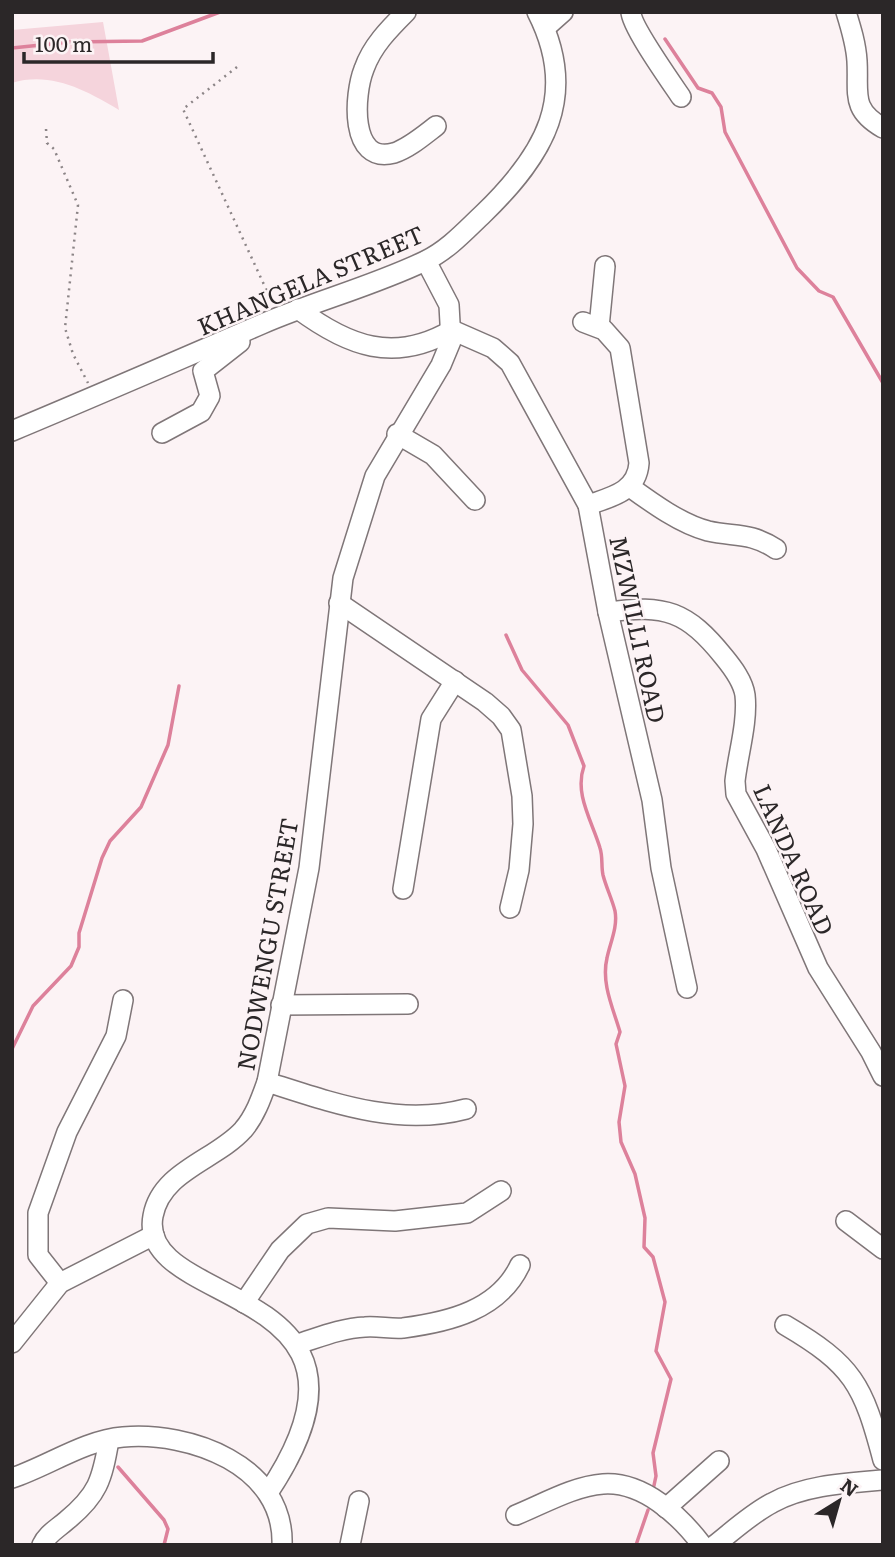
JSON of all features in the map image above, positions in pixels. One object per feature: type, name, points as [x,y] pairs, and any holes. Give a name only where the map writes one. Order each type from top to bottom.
[{"type":"street","points":[[406,12],[382,38],[364,67],[359,85],[359,133],[371,149],[386,154],[409,146],[436,126]]},
{"type":"street","points":[[541,20],[563,12]]},
{"type":"street","points":[[631,12],[636,31],[645,39],[681,97]]},
{"type":"street","points":[[846,12],[855,46],[858,104],[867,117],[883,128]]},
{"type":"street","name":"KHANGELA STREET","points":[[12,431],[271,320],[426,261],[449,246],[510,187],[538,150],[545,136],[554,94],[553,65],[541,20]]},
{"type":"street","name":"NODWENGU STREET","points":[[154,1235],[152,1218],[158,1198],[170,1184],[243,1130],[256,1112],[267,1082],[309,867],[339,603],[375,476],[397,434],[447,355],[452,331],[449,305],[426,261]]},
{"type":"street","points":[[587,505],[630,487],[636,478],[639,463],[632,407],[620,348],[591,324],[605,266]]},
{"type":"street","points":[[298,309],[328,330],[384,349],[408,349],[452,331]]},
{"type":"street","points":[[162,433],[201,412],[210,396],[203,370],[271,320]]},
{"type":"street","name":"MZWILLI ROAD","points":[[452,331],[493,348],[510,363],[587,505],[608,612],[652,800],[661,868],[687,988]]},
{"type":"street","points":[[397,434],[433,455],[475,500]]},
{"type":"street","points":[[630,487],[702,529],[733,532],[776,549]]},
{"type":"street","points":[[339,603],[454,681],[501,716],[511,730],[523,824],[519,870],[510,908]]},
{"type":"street","name":"LANDA ROAD","points":[[608,612],[654,608],[685,618],[717,648],[737,676],[745,697],[735,781],[736,794],[766,849],[818,968],[865,1042],[883,1076]]},
{"type":"street","points":[[403,889],[431,719],[454,681]]},
{"type":"street","points":[[60,1283],[37,1255],[38,1213],[66,1132],[116,1036],[123,1000]]},
{"type":"street","points":[[281,1005],[408,1004]]},
{"type":"street","points":[[267,1082],[322,1100],[393,1115],[439,1117],[466,1109]]},
{"type":"street","points":[[244,1303],[280,1250],[307,1224],[328,1218],[395,1221],[467,1213],[501,1191]]},
{"type":"street","points":[[846,1221],[883,1249]]},
{"type":"street","points":[[12,1343],[60,1283],[154,1235],[173,1260],[279,1325],[298,1344],[309,1375],[311,1398],[300,1438],[268,1493]]},
{"type":"street","points":[[298,1344],[354,1329],[401,1328],[424,1324],[482,1307],[494,1300],[520,1265]]},
{"type":"street","points":[[785,1325],[818,1345],[847,1370],[869,1408],[883,1460]]},
{"type":"street","points":[[12,1478],[109,1440],[149,1437],[178,1439],[206,1447],[240,1467],[268,1493],[279,1518],[282,1545]]},
{"type":"street","points":[[42,1545],[48,1535],[95,1494],[103,1477],[109,1440]]},
{"type":"street","points":[[666,1508],[719,1461]]},
{"type":"street","points":[[715,1545],[752,1514],[783,1498],[818,1488],[883,1480]]},
{"type":"street","points":[[516,1515],[603,1484],[624,1485],[666,1508],[702,1545]]},
{"type":"street","points":[[350,1545],[359,1501]]},
{"type":"path","points":[[237,67],[183,109],[271,320]]},
{"type":"path","points":[[46,129],[47,143],[54,149],[78,205],[65,328],[73,354],[94,395]]},
{"type":"shaded area","points":[[103,22],[119,110],[81,90],[55,81],[41,79],[12,83],[12,30]]},
{"type":"waterway","points":[[12,48],[70,42],[142,41],[220,12]]},
{"type":"waterway","points":[[665,39],[698,88],[712,93],[721,107],[725,132],[797,268],[819,291],[833,297],[883,383]]},
{"type":"waterway","points":[[506,635],[522,670],[568,725],[584,766],[581,787],[585,807],[600,848],[603,875],[615,911],[615,929],[607,958],[606,977],[620,1032],[616,1044],[625,1086],[619,1122],[621,1142],[635,1174],[645,1218],[644,1247],[653,1257],[665,1302],[656,1351],[671,1379],[653,1453],[656,1476],[653,1490]]},
{"type":"waterway","points":[[12,1049],[33,1006],[71,966],[79,947],[79,933],[102,858],[110,841],[141,807],[168,745],[179,686]]},
{"type":"waterway","points":[[118,1467],[164,1520],[168,1529],[164,1545]]},
{"type":"waterway","points":[[636,1545],[648,1510]]}]
